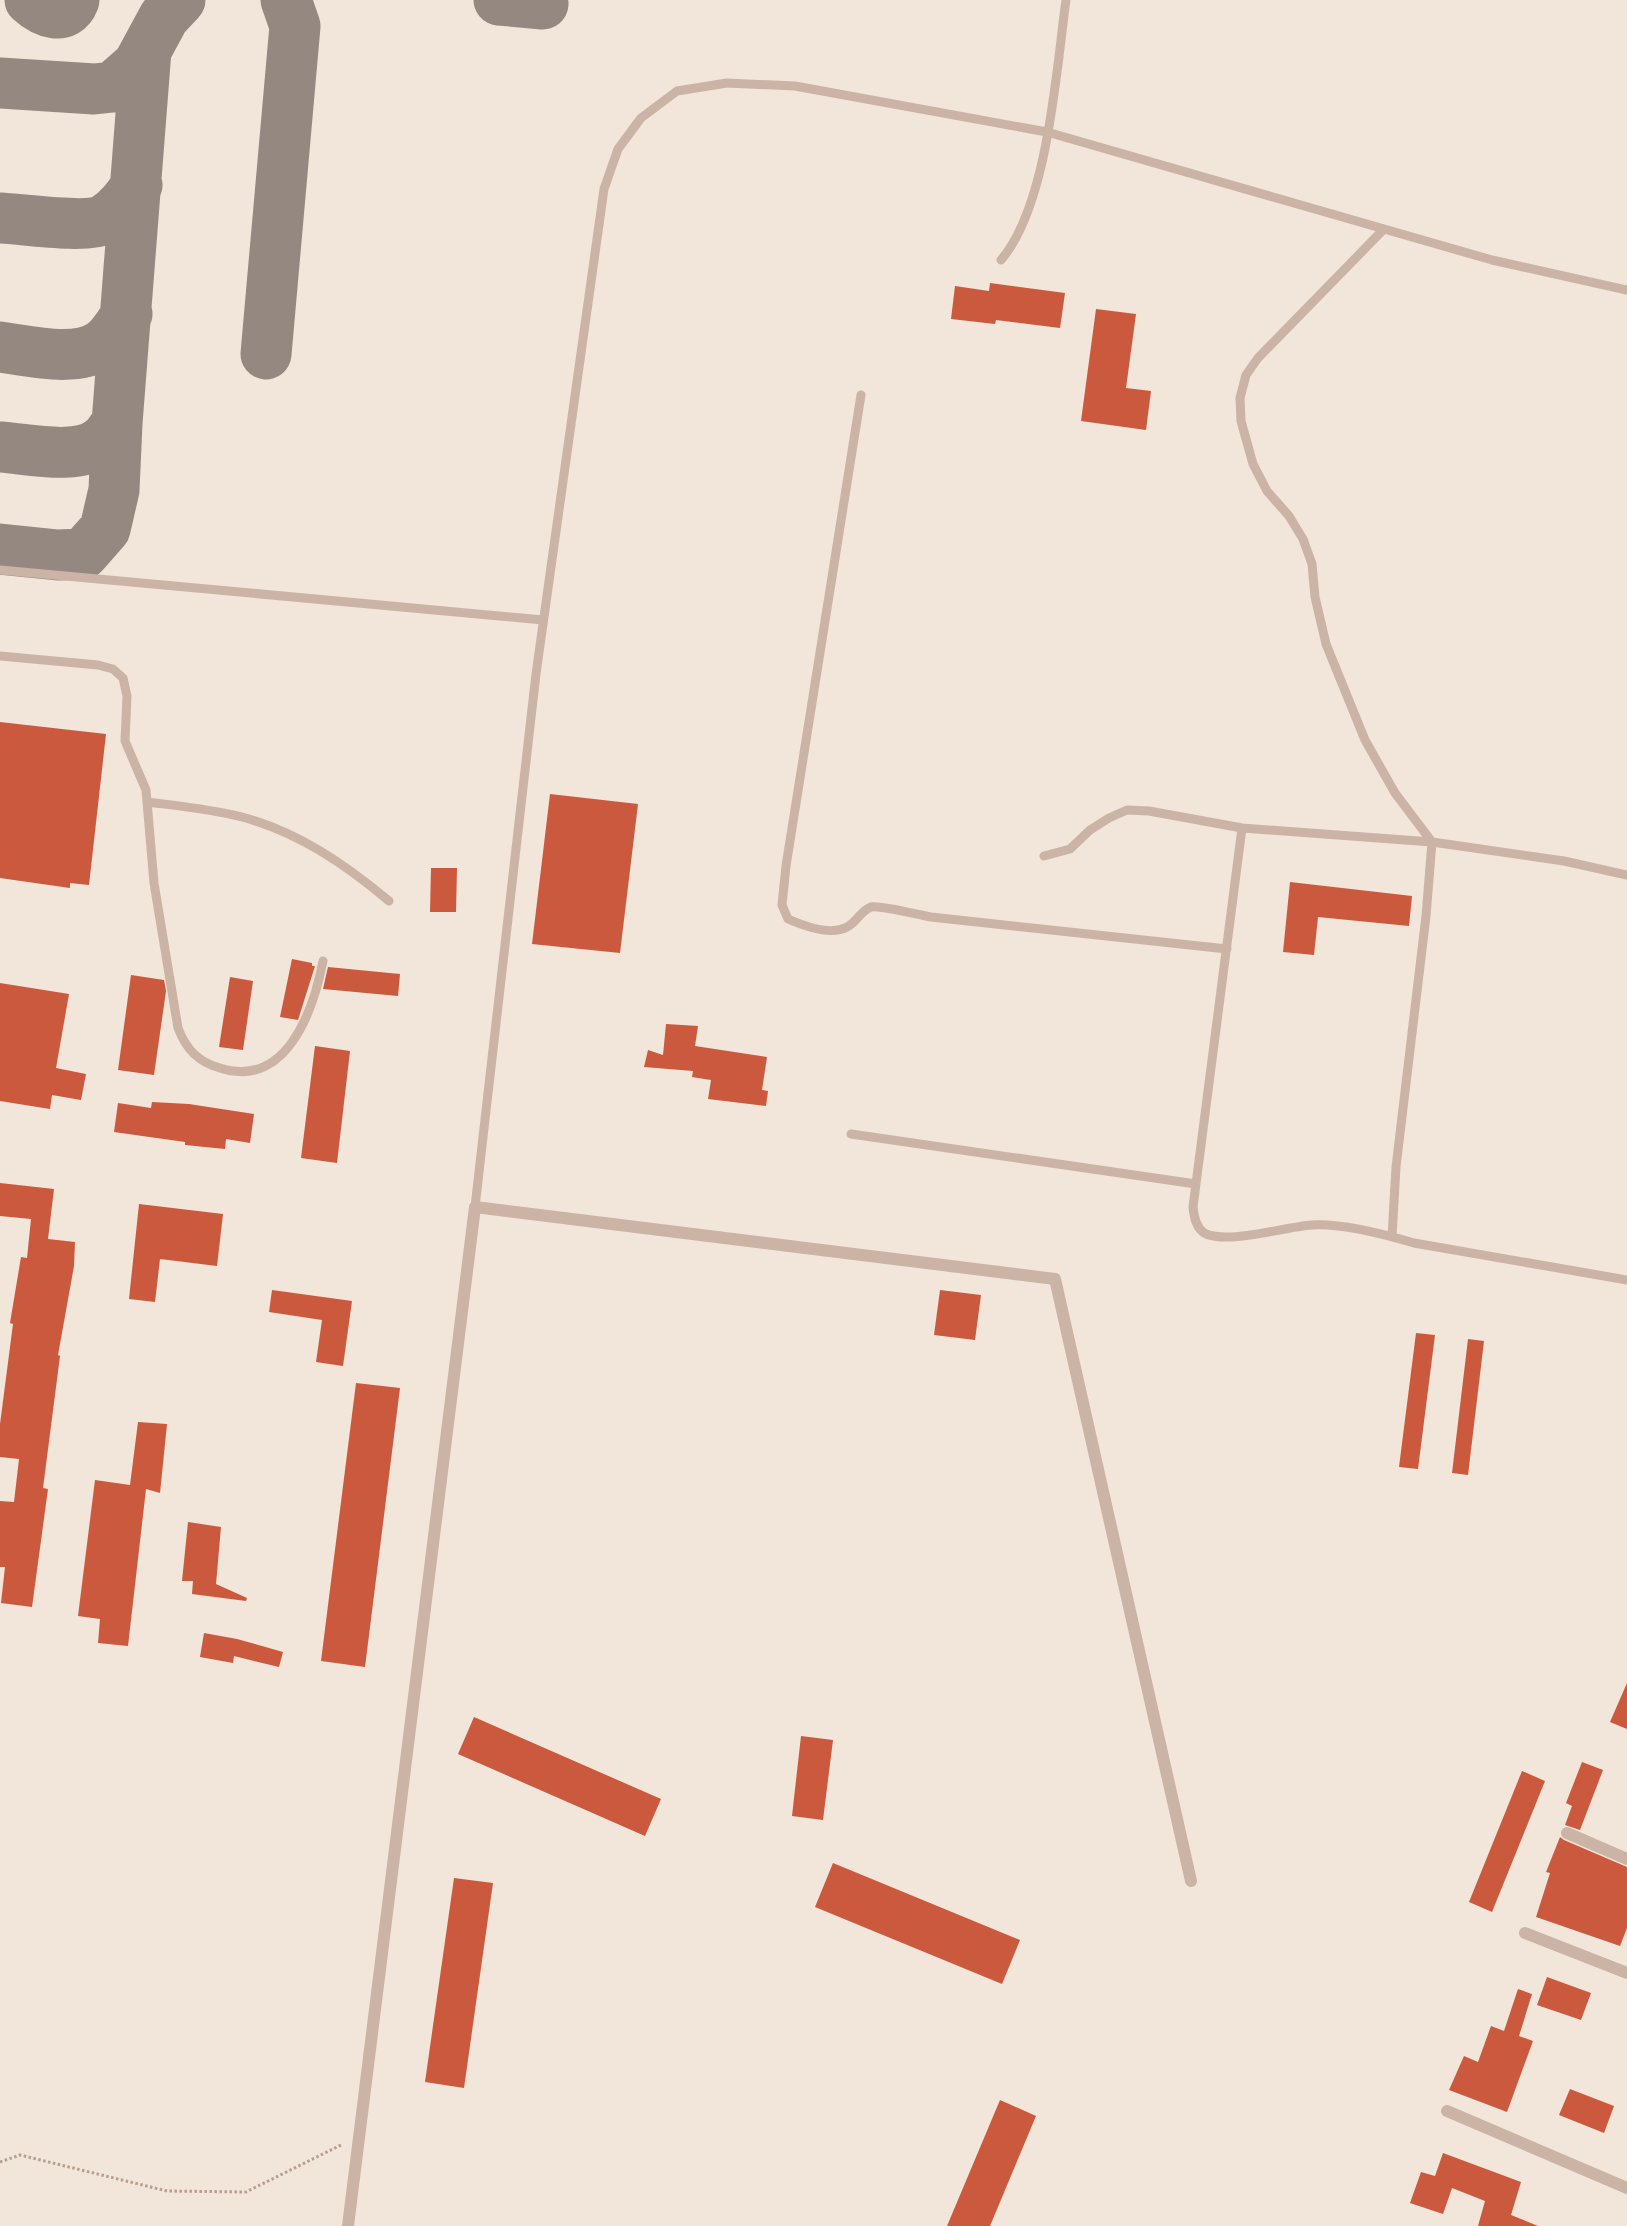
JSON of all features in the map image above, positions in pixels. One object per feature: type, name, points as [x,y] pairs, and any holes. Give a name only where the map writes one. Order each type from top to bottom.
[{"type":"street","points":[[348,2226],[475,1206],[1055,1279],[1191,1881]]},
{"type":"street","points":[[1567,1833],[1627,1858]]},
{"type":"street","points":[[1525,1933],[1627,1973]]},
{"type":"street","points":[[1447,2111],[1627,2188]]},
{"type":"lane","points":[[1001,260],[1016,238],[1028,212],[1040,169],[1066,0]]},
{"type":"lane","points":[[475,1206],[543,620],[604,189],[618,149],[641,118],[677,91],[727,83],[795,86],[1047,132],[1492,260],[1627,290]]},
{"type":"lane","points":[[1384,229],[1258,358],[1246,375],[1240,398],[1241,421],[1253,464],[1267,492],[1289,516],[1303,539],[1312,564],[1315,597],[1326,644],[1365,740],[1395,793],[1432,842],[1426,916],[1396,1167],[1392,1237]]},
{"type":"lane","points":[[861,395],[786,866],[782,905],[788,919],[800,924],[831,930],[847,927],[862,912],[872,907],[885,907],[931,917],[1227,949]]},
{"type":"lane","points":[[0,570],[543,620]]},
{"type":"lane","points":[[0,656],[98,665],[113,669],[123,678],[127,696],[125,740],[130,755],[143,779],[148,802],[153,874],[178,1028],[185,1045],[196,1058],[212,1066],[229,1071],[247,1072],[264,1068],[279,1057],[307,1018],[318,990],[324,961]]},
{"type":"lane","points":[[148,802],[200,808],[242,817],[282,830],[321,850],[357,873],[389,902]]},
{"type":"lane","points":[[1044,856],[1070,849],[1090,830],[1109,818],[1127,810],[1149,811],[1242,828],[1432,842],[1564,861],[1627,875]]},
{"type":"lane","points":[[1242,828],[1193,1207],[1195,1222],[1203,1233],[1216,1237],[1231,1237],[1315,1225],[1392,1237],[1414,1243],[1627,1280]]},
{"type":"lane","points":[[851,1134],[1196,1184]]},
{"type":"path","points":[[0,2162],[20,2155],[167,2191],[246,2192],[359,2136]]},
{"type":"building","points":[[990,283],[1065,293],[1060,328],[996,320],[995,324],[951,319],[955,286],[989,291]]},
{"type":"building","points":[[1096,309],[1136,314],[1126,388],[1151,391],[1146,430],[1081,421]]},
{"type":"building","points":[[0,722],[106,734],[89,885],[70,883],[70,888],[0,878]]},
{"type":"building","points":[[550,794],[638,804],[620,953],[532,944]]},
{"type":"building","points":[[431,868],[457,868],[456,912],[430,912]]},
{"type":"building","points":[[1290,882],[1412,896],[1409,926],[1318,917],[1314,955],[1283,952]]},
{"type":"building","points":[[292,959],[312,963],[312,966],[315,966],[298,1020],[280,1017]]},
{"type":"building","points":[[328,967],[400,974],[398,996],[323,989]]},
{"type":"building","points":[[131,975],[164,980],[166,991],[154,1075],[118,1070]]},
{"type":"building","points":[[230,977],[253,981],[243,1050],[219,1047]]},
{"type":"building","points":[[0,983],[69,994],[56,1068],[86,1074],[81,1100],[52,1095],[50,1109],[0,1101]]},
{"type":"building","points":[[666,1024],[698,1026],[695,1046],[767,1057],[762,1090],[768,1091],[766,1106],[708,1099],[711,1080],[692,1077],[693,1071],[644,1067],[648,1050],[663,1055]]},
{"type":"building","points":[[315,1046],[350,1051],[337,1163],[301,1158]]},
{"type":"building","points":[[152,1102],[189,1104],[254,1114],[250,1143],[226,1139],[225,1149],[185,1145],[185,1142],[114,1132],[118,1103],[151,1108]]},
{"type":"building","points":[[0,1183],[54,1189],[48,1239],[75,1242],[74,1266],[58,1355],[60,1356],[43,1488],[48,1489],[32,1607],[1,1603],[5,1567],[0,1567],[0,1501],[14,1502],[19,1459],[0,1457],[0,1424],[13,1324],[10,1323],[21,1257],[27,1258],[31,1219],[0,1216]]},
{"type":"building","points":[[139,1204],[223,1214],[217,1266],[160,1259],[155,1302],[129,1299]]},
{"type":"building","points":[[272,1290],[352,1301],[343,1366],[316,1362],[322,1320],[269,1312]]},
{"type":"building","points":[[940,1290],[981,1295],[975,1340],[934,1335]]},
{"type":"building","points":[[1416,1333],[1435,1335],[1418,1469],[1399,1467]]},
{"type":"building","points":[[1468,1339],[1484,1341],[1468,1475],[1452,1473]]},
{"type":"building","points":[[356,1383],[400,1388],[365,1667],[321,1661]]},
{"type":"building","points":[[138,1422],[167,1424],[160,1493],[146,1489],[128,1646],[98,1643],[100,1619],[78,1616],[95,1480],[130,1485]]},
{"type":"building","points":[[188,1522],[221,1527],[216,1584],[247,1598],[246,1601],[192,1594],[193,1581],[182,1581]]},
{"type":"building","points":[[204,1633],[237,1639],[283,1652],[279,1667],[234,1656],[233,1663],[200,1657]]},
{"type":"building","points":[[1627,1683],[1627,1729],[1610,1722]]},
{"type":"building","points":[[474,1717],[661,1799],[645,1836],[458,1754]]},
{"type":"building","points":[[801,1736],[833,1740],[823,1820],[792,1816]]},
{"type":"building","points":[[1582,1762],[1603,1770],[1580,1830],[1565,1825],[1572,1806],[1566,1803]]},
{"type":"building","points":[[1522,1771],[1545,1781],[1492,1912],[1469,1902]]},
{"type":"building","points":[[1560,1837],[1627,1867],[1627,1928],[1620,1946],[1536,1917],[1550,1873],[1546,1872]]},
{"type":"building","points":[[833,1863],[1020,1940],[1002,1984],[815,1907]]},
{"type":"building","points":[[454,1878],[493,1883],[464,2088],[425,2082]]},
{"type":"building","points":[[1547,1977],[1591,1993],[1581,2020],[1537,2005]]},
{"type":"building","points":[[1518,1989],[1532,1994],[1519,2036],[1533,2041],[1507,2112],[1449,2090],[1464,2056],[1478,2062],[1491,2026],[1504,2031]]},
{"type":"building","points":[[1570,2089],[1614,2106],[1604,2133],[1559,2115]]},
{"type":"building","points":[[1000,2100],[1036,2116],[990,2226],[947,2226]]},
{"type":"building","points":[[1443,2153],[1521,2182],[1511,2215],[1538,2226],[1478,2226],[1485,2201],[1452,2188],[1443,2214],[1410,2203],[1421,2172],[1435,2176]]},
{"type":"taxiway","points":[[30,0],[41,8],[54,13],[66,11],[74,0]]},
{"type":"taxiway","points":[[0,83],[94,89],[113,87],[138,65],[164,17],[180,0]]},
{"type":"taxiway","points":[[266,354],[295,26],[286,0]]},
{"type":"taxiway","points":[[499,0],[543,4]]},
{"type":"taxiway","points":[[0,549],[58,555],[83,554],[105,529],[114,490],[117,423],[146,50]]},
{"type":"taxiway","points":[[0,218],[54,223],[96,222],[105,219],[115,212],[137,185]]},
{"type":"taxiway","points":[[0,347],[53,354],[80,353],[92,350],[107,341],[127,314]]},
{"type":"taxiway","points":[[0,447],[53,452],[80,451],[102,441],[117,423]]}]
